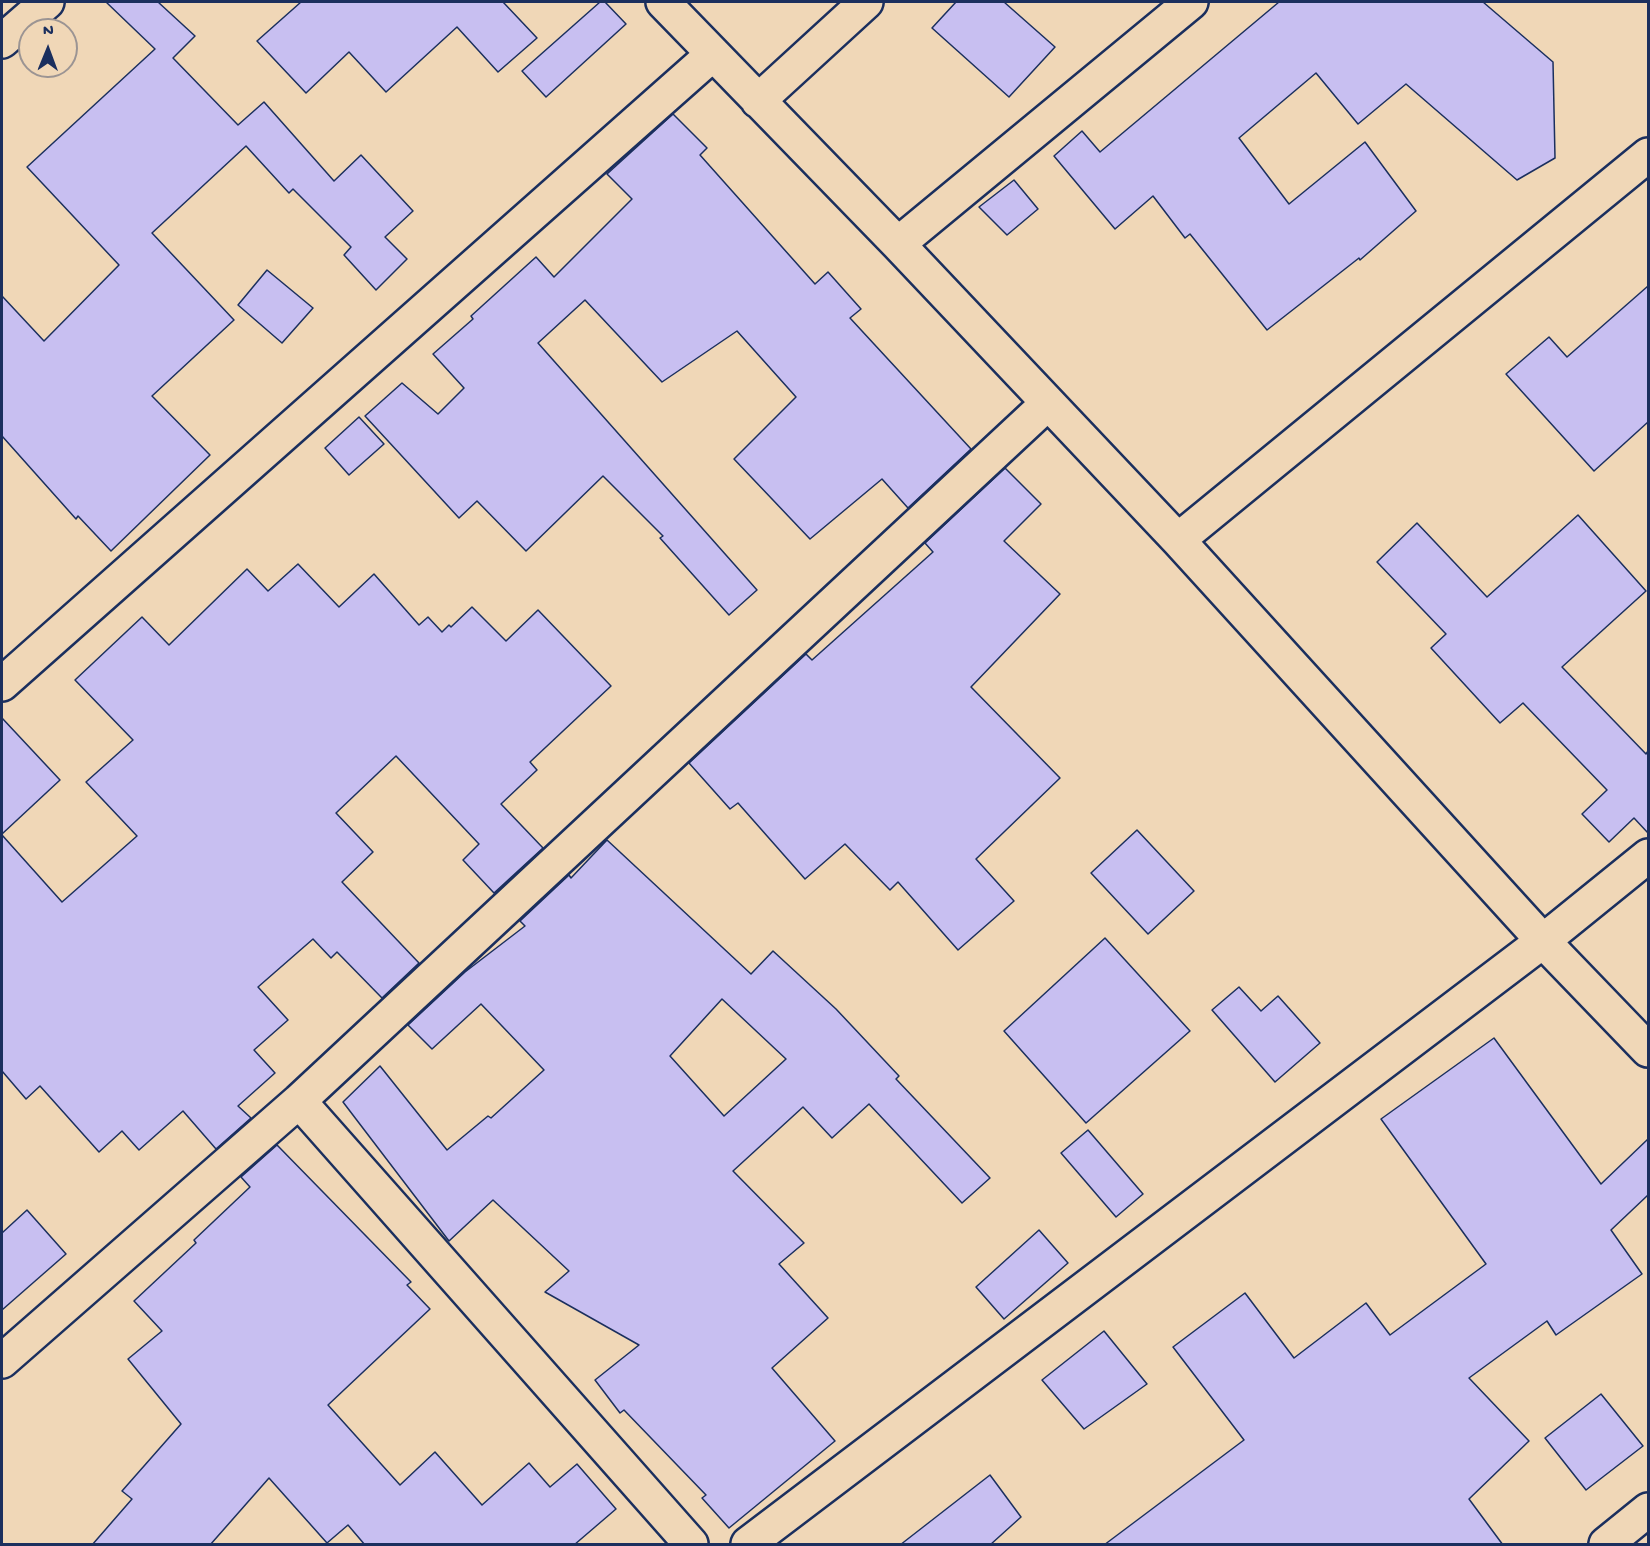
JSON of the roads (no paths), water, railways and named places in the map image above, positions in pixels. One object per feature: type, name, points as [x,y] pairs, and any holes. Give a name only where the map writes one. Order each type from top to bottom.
[{"type":"street","points":[[2,41],[47,2]]},
{"type":"street","points":[[663,2],[898,244],[1178,540],[1543,941],[1648,1050]]},
{"type":"street","points":[[758,101],[866,2]]},
{"type":"street","points":[[898,244],[1191,2]]},
{"type":"street","points":[[2,684],[713,54]]},
{"type":"street","points":[[1178,540],[1648,155]]},
{"type":"street","points":[[2,1361],[299,1101],[1048,403]]},
{"type":"street","points":[[748,1545],[1543,941],[1648,856]]},
{"type":"street","points":[[299,1101],[691,1545]]},
{"type":"street","points":[[1606,1545],[1648,1510]]}]
